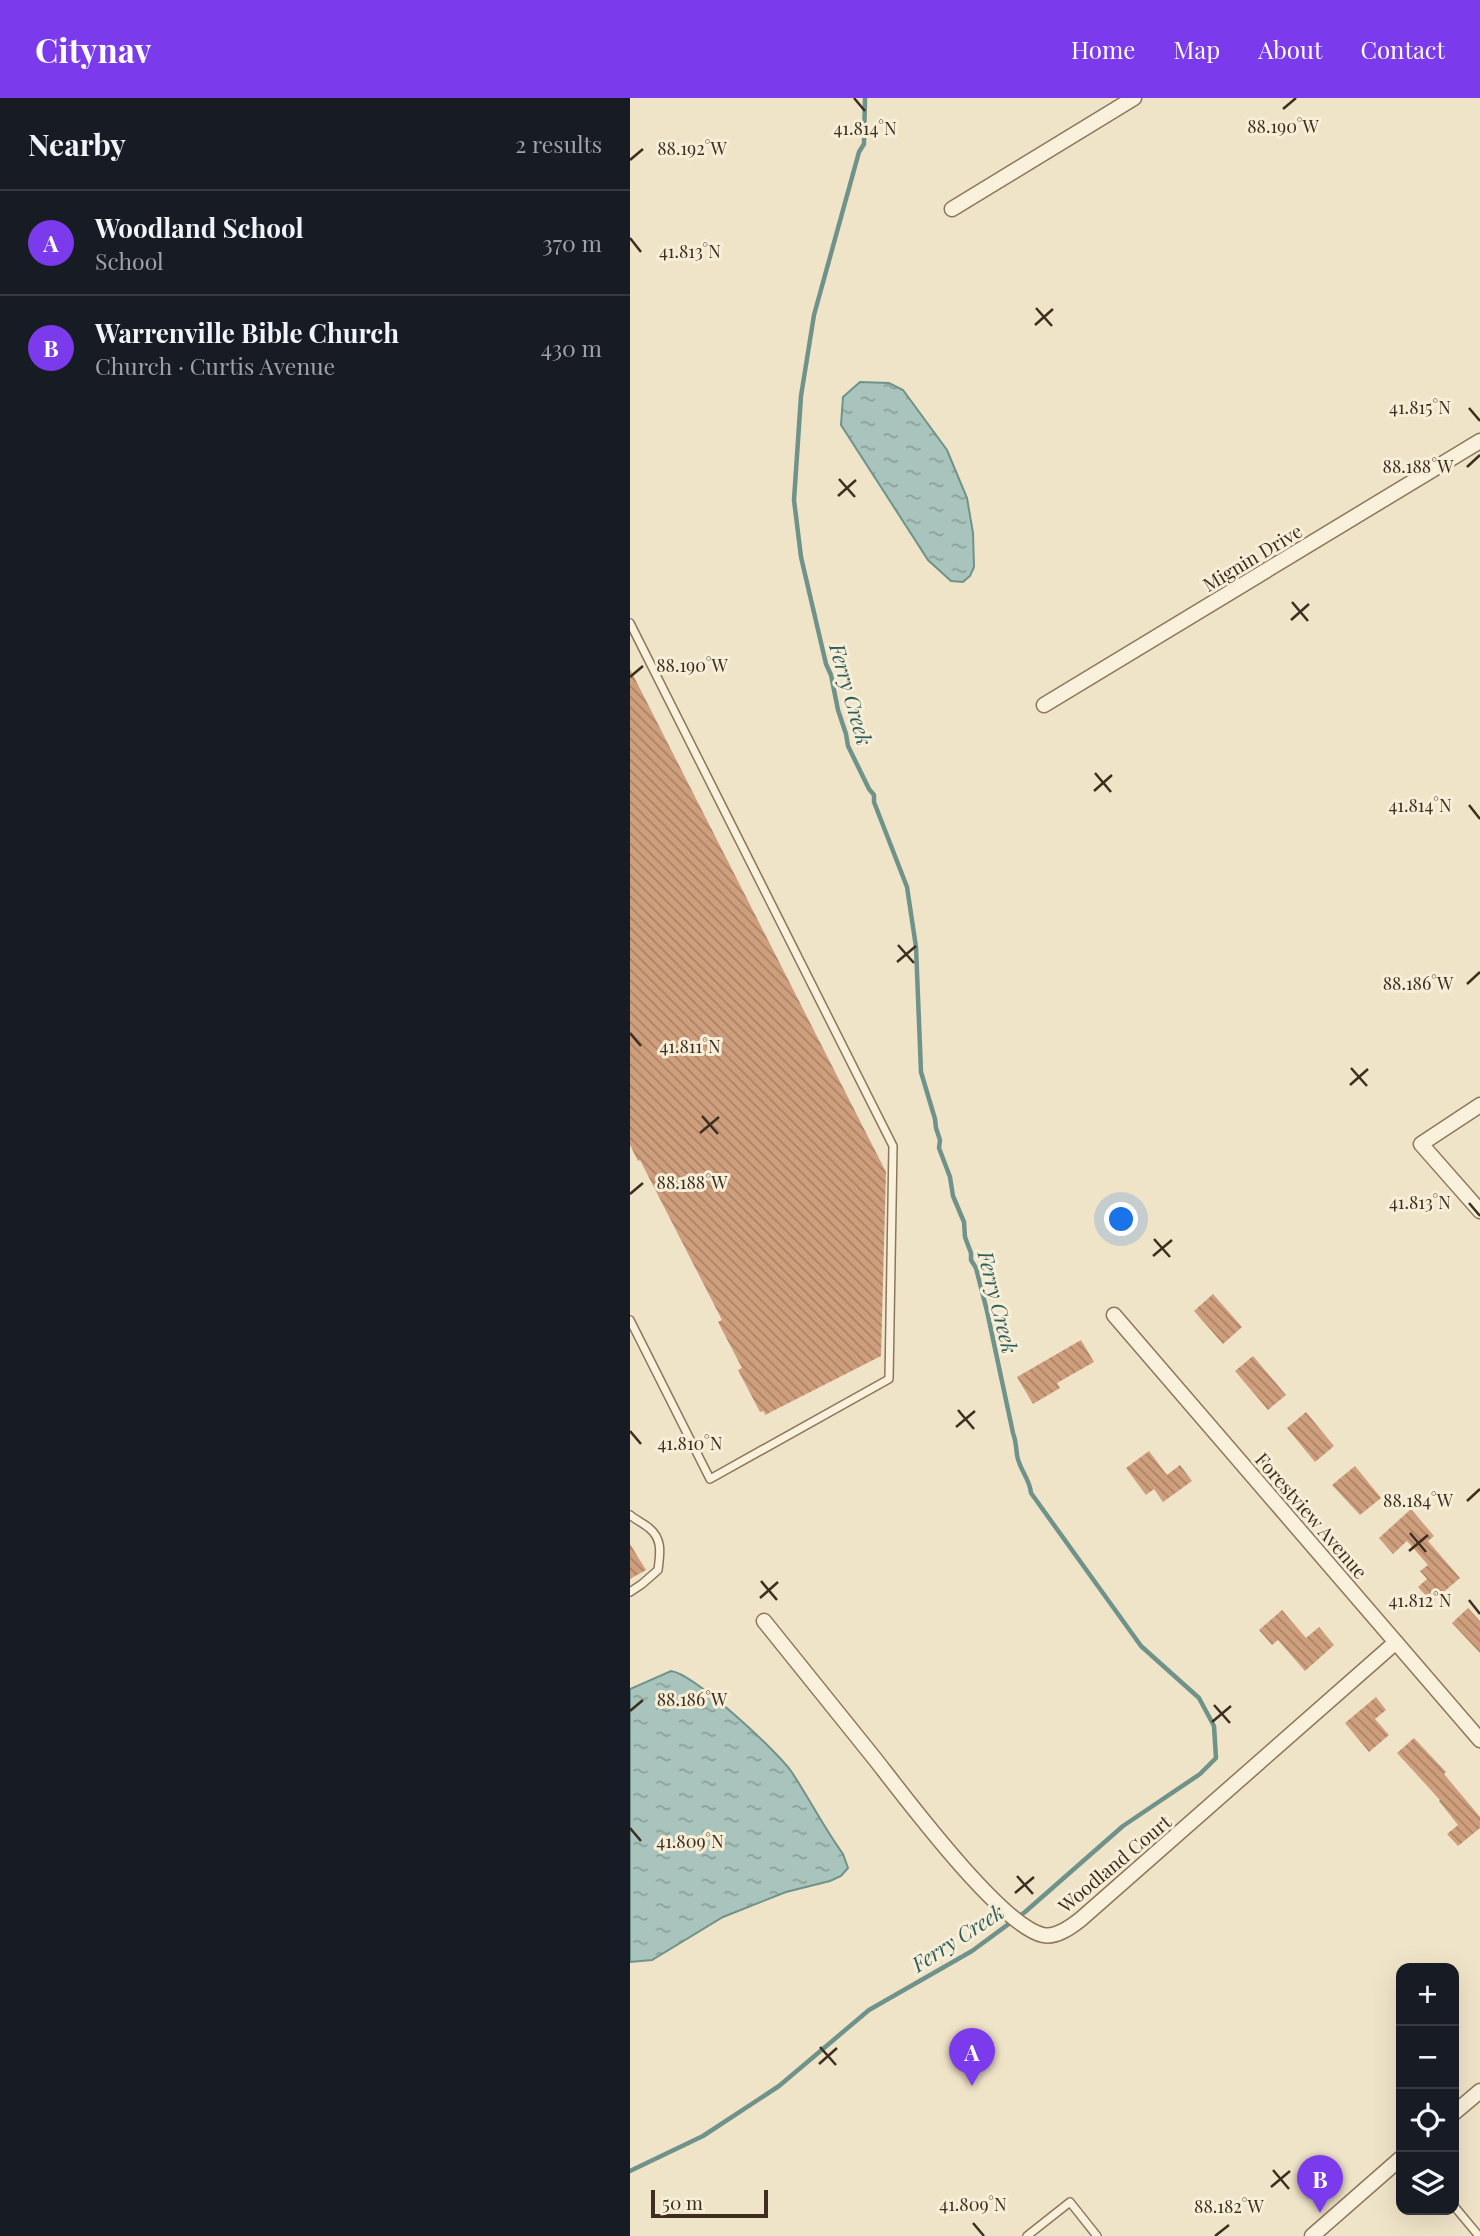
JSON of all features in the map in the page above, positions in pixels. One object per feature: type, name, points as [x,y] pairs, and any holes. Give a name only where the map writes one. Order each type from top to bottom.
[{"type":"street","points":[[952,209],[1135,98]]},
{"type":"street","name":"Mignin Drive","points":[[1044,705],[1480,441]]},
{"type":"street","points":[[1480,1105],[1421,1144],[1480,1211]]},
{"type":"street","name":"Forestview Avenue","points":[[1114,1315],[1480,1740]]},
{"type":"street","name":"Woodland Court","points":[[764,1621],[947,1849],[1009,1914],[1024,1927],[1044,1935],[1053,1935],[1068,1929],[1081,1919],[1396,1642]]},
{"type":"street","points":[[1459,2109],[1480,2091]]},
{"type":"street","points":[[1312,2236],[1396,2162]]},
{"type":"lane","points":[[630,623],[893,1146],[889,1379],[710,1479],[630,1320]]},
{"type":"lane","points":[[630,1515],[649,1527],[660,1544],[658,1570],[630,1592]]},
{"type":"lane","points":[[1027,2236],[1070,2202],[1097,2236]]},
{"type":"lane","points":[[1459,2212],[1479,2236]]},
{"type":"water","points":[[860,382],[889,383],[903,390],[947,450],[967,498],[973,533],[974,567],[963,582],[951,581],[928,560],[841,425],[843,397]]},
{"type":"water","points":[[671,1671],[682,1675],[715,1698],[753,1731],[791,1771],[843,1854],[848,1868],[841,1876],[830,1881],[786,1892],[723,1917],[652,1960],[630,1962],[630,1689]]},
{"type":"building","points":[[630,669],[886,1172],[881,1356],[765,1415],[764,1411],[760,1412],[738,1370],[742,1368],[718,1322],[722,1320],[630,1145]]},
{"type":"building","points":[[1213,1294],[1242,1327],[1223,1344],[1194,1311]]},
{"type":"building","points":[[1081,1340],[1094,1362],[1057,1383],[1060,1388],[1033,1404],[1017,1377]]},
{"type":"building","points":[[1253,1356],[1286,1395],[1268,1410],[1235,1371]]},
{"type":"building","points":[[1306,1412],[1334,1446],[1315,1462],[1287,1428]]},
{"type":"building","points":[[1149,1451],[1167,1475],[1180,1465],[1192,1481],[1163,1502],[1154,1489],[1146,1495],[1126,1468]]},
{"type":"building","points":[[1355,1466],[1381,1498],[1360,1515],[1332,1485]]},
{"type":"building","points":[[1411,1509],[1434,1536],[1428,1541],[1460,1578],[1432,1602],[1418,1587],[1427,1579],[1420,1571],[1428,1565],[1407,1541],[1393,1554],[1379,1538]]},
{"type":"building","points":[[630,1544],[646,1570],[630,1579]]},
{"type":"building","points":[[1468,1608],[1480,1621],[1480,1653],[1452,1623]]},
{"type":"building","points":[[1282,1610],[1306,1638],[1319,1627],[1334,1645],[1305,1671],[1278,1640],[1272,1645],[1259,1630]]},
{"type":"building","points":[[1376,1697],[1386,1710],[1375,1719],[1389,1735],[1369,1752],[1345,1723]]},
{"type":"building","points":[[1414,1738],[1446,1772],[1444,1774],[1480,1817],[1480,1828],[1458,1846],[1447,1834],[1458,1825],[1440,1800],[1397,1753]]},
{"type":"waterway","name":"Ferry Creek","points":[[630,2171],[703,2136],[779,2086],[869,2010],[972,1951],[1025,1912],[1123,1826],[1200,1774],[1216,1758],[1214,1726],[1199,1698],[1141,1646],[1031,1493],[1018,1460],[987,1311],[965,1237],[964,1222],[939,1148],[940,1140],[921,1072],[916,947],[907,887],[874,802],[874,795],[848,746],[801,557],[794,500],[801,396],[814,315],[859,152],[864,144],[865,98]]},
{"type":"place","name":"Woodland School","points":[[972,2086]]},
{"type":"place","name":"Warrenville Bible Church","points":[[1320,2213]]}]
